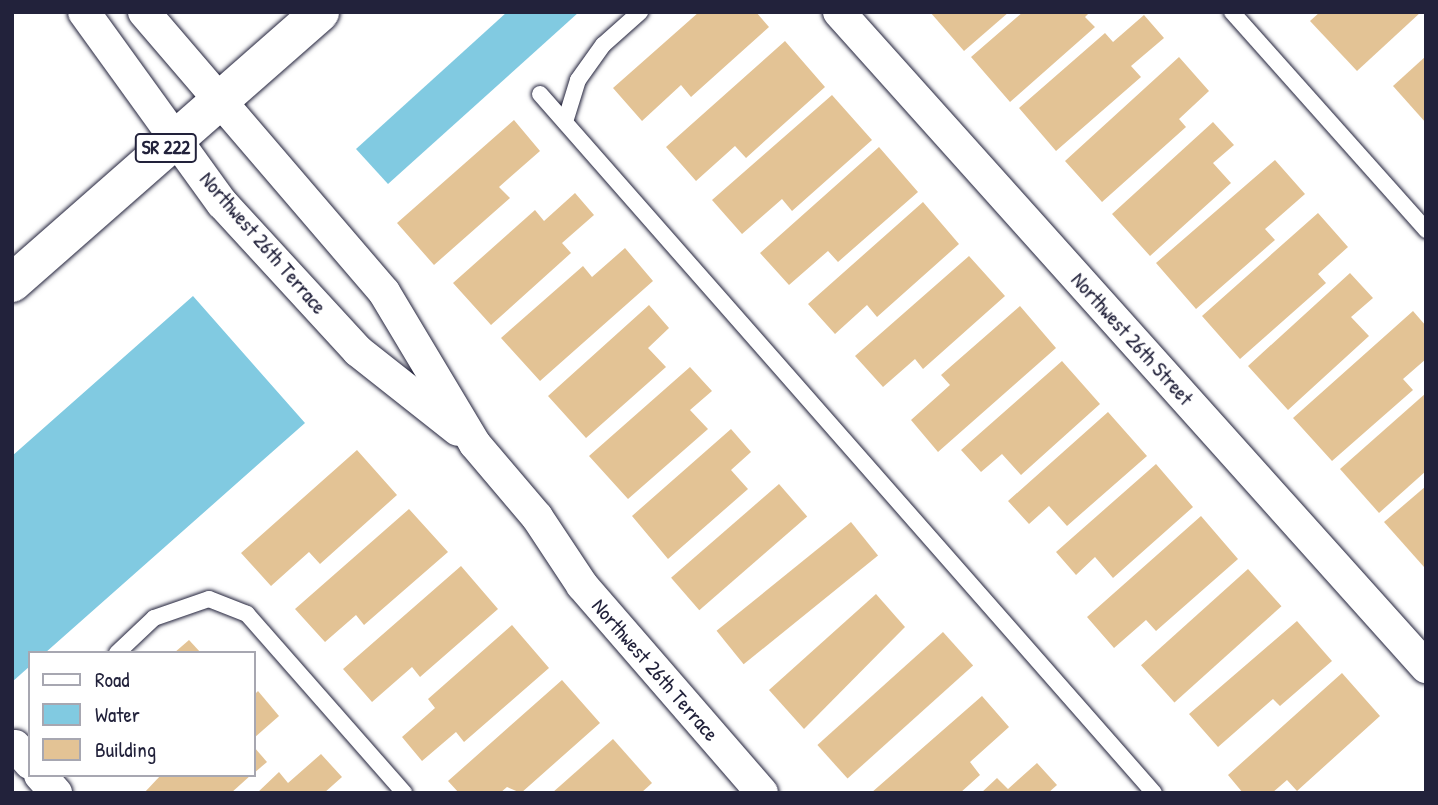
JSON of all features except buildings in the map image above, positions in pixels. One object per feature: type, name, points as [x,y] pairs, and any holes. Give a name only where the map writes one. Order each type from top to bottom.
[{"type":"main road","name":"SR 222","points":[[12,283],[320,12]]},
{"type":"street","name":"Northwest 26th Terrace","points":[[83,12],[222,204],[358,351],[475,444]]},
{"type":"street","name":"Northwest 26th Terrace","points":[[144,12],[218,102],[384,292],[475,444],[537,517],[582,585],[762,793]]},
{"type":"street","name":"Northwest 26th Street","points":[[839,12],[1426,667]]},
{"type":"street","points":[[42,777],[56,793]]},
{"type":"lane","points":[[565,122],[578,80],[603,45],[640,12]]},
{"type":"lane","points":[[1232,12],[1426,230]]},
{"type":"lane","points":[[540,94],[1154,793]]},
{"type":"lane","points":[[119,651],[154,618],[209,599],[247,614],[404,793]]},
{"type":"water","points":[[507,12],[579,12],[388,184],[356,149]]},
{"type":"water","points":[[193,296],[305,423],[47,651],[28,651],[28,668],[12,682],[12,456]]}]
